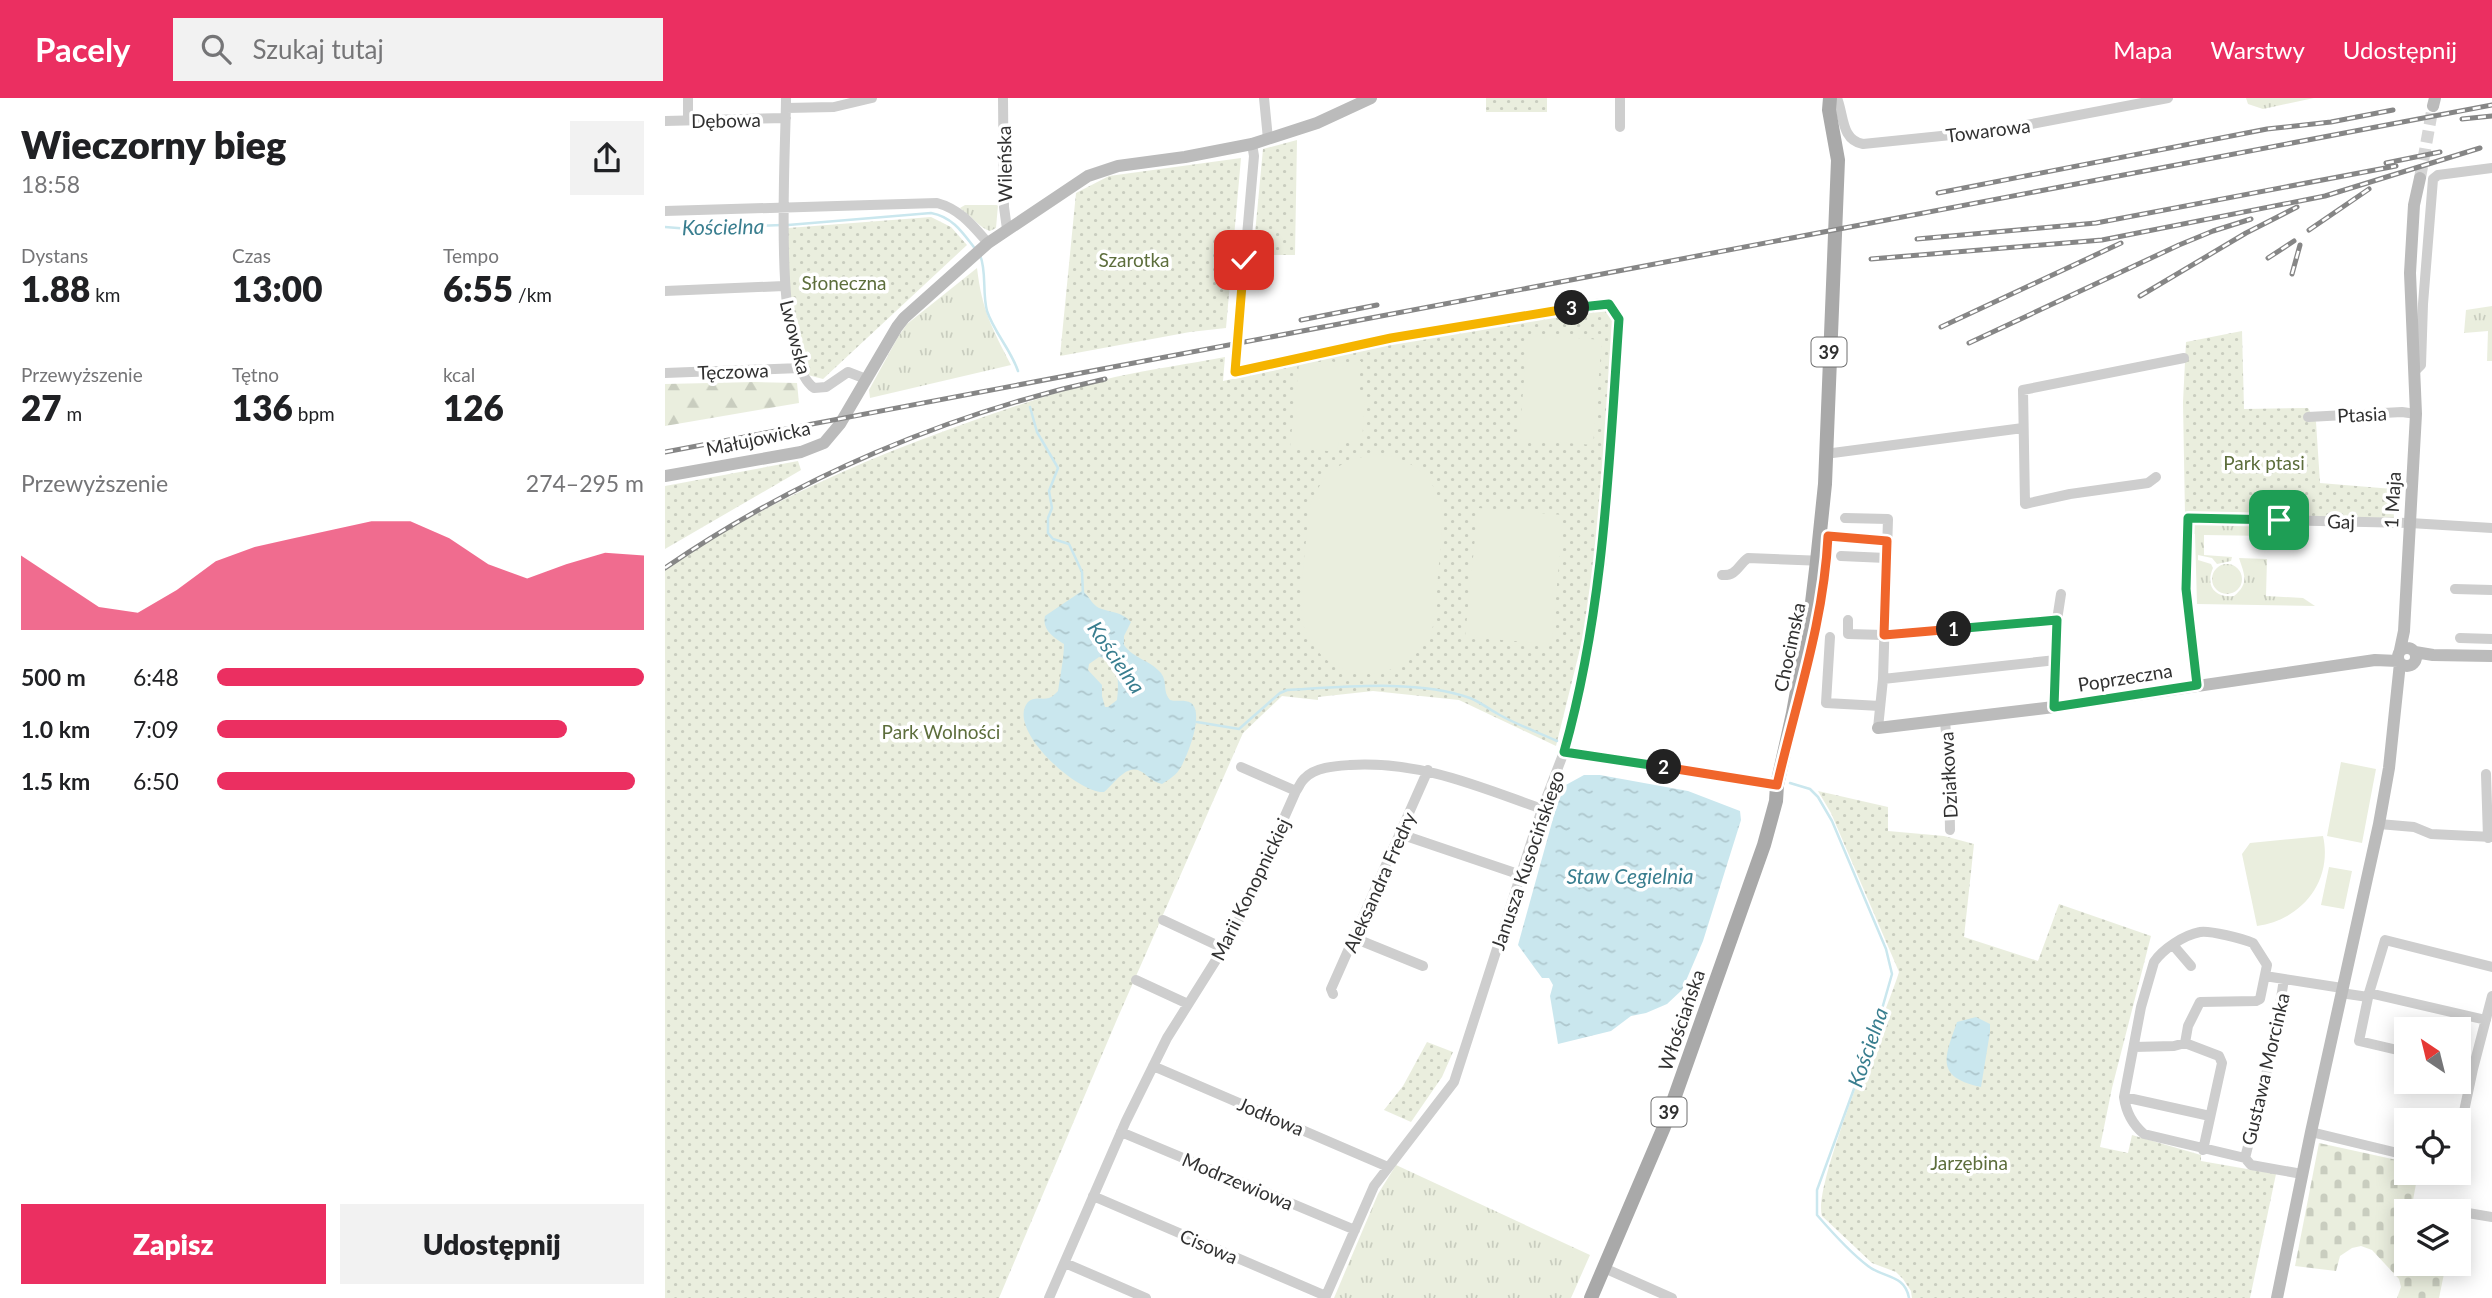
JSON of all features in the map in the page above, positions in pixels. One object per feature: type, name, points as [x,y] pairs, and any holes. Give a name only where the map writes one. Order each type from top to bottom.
[{"type":"main road","name":"Chocimska","points":[[1793,713],[1802,690],[1815,636],[1821,561],[1837,215],[1838,160],[1829,110],[1830,98]]},
{"type":"main road","name":"Chocimska","points":[[1821,561],[1828,536],[1825,484]]},
{"type":"main road","name":"Włościańska","points":[[1591,1298],[1664,1127],[1754,869],[1793,713]]},
{"type":"street","points":[[688,98],[688,120]]},
{"type":"street","name":"Dębowa","points":[[665,121],[786,108],[834,107],[872,98]]},
{"type":"street","name":"Wileńska","points":[[1003,98],[1004,207],[1007,229]]},
{"type":"street","points":[[1264,98],[1268,139]]},
{"type":"street","name":"Małujowicka","points":[[665,476],[801,452],[828,440],[904,318],[980,249],[1065,190],[1100,171],[1252,144],[1333,116],[1371,98]]},
{"type":"street","points":[[1620,98],[1620,127]]},
{"type":"street","name":"Towarowa","points":[[1837,98],[1847,134],[1853,141],[1863,144],[2000,130],[2168,98]]},
{"type":"street","name":"Lwowska","points":[[786,108],[784,286],[791,334],[800,368],[805,380],[814,388],[826,387],[848,372],[866,379]]},
{"type":"street","name":"Janusza Kusocińskiego","points":[[1252,144],[1254,156],[1235,372],[1391,338],[1609,304],[1619,319],[1602,560],[1587,655],[1564,752],[1542,809],[1454,1082],[1374,1186],[1326,1297]]},
{"type":"street","name":"1 Maja","points":[[2414,372],[2421,365],[2433,179],[2438,175],[2492,168]]},
{"type":"street","name":"1 Maja","points":[[2277,1298],[2379,824],[2405,657],[2404,631],[2416,414],[2410,273],[2414,205],[2420,178]]},
{"type":"street","points":[[665,211],[937,203],[946,205],[964,217],[980,249]]},
{"type":"street","points":[[665,291],[784,286]]},
{"type":"street","points":[[2156,477],[2148,483],[2070,494],[2025,504],[2023,390],[2185,358]]},
{"type":"street","name":"Tęczowa","points":[[665,373],[800,368]]},
{"type":"street","name":"Ptasia","points":[[2308,417],[2402,412],[2416,414]]},
{"type":"street","points":[[1825,454],[2023,428]]},
{"type":"street","points":[[1845,518],[1888,519],[1883,679],[1878,728]]},
{"type":"street","name":"Gaj","points":[[2197,685],[2186,589],[2188,518],[2410,523]]},
{"type":"street","points":[[2410,523],[2492,528]]},
{"type":"street","points":[[1828,536],[1886,540]]},
{"type":"street","points":[[1841,556],[1886,558]]},
{"type":"street","points":[[1722,575],[1737,571],[1748,558],[1821,561]]},
{"type":"street","points":[[2455,589],[2492,590]]},
{"type":"street","points":[[2054,707],[2057,620],[2061,594]]},
{"type":"street","points":[[1849,620],[1848,634],[1884,635],[2057,620]]},
{"type":"street","points":[[1830,637],[1826,703],[1880,706]]},
{"type":"street","points":[[2461,638],[2492,639]]},
{"type":"street","name":"Poprzeczna","points":[[1878,728],[2054,707],[2377,660],[2492,656]]},
{"type":"street","points":[[1883,679],[2056,660]]},
{"type":"street","name":"Działkowa","points":[[1945,721],[1950,830]]},
{"type":"street","points":[[1564,752],[1777,785]]},
{"type":"street","name":"Marii Konopnickiej","points":[[1049,1298],[1121,1132],[1153,1066],[1224,948],[1296,791],[1309,775],[1328,767],[1384,765],[1428,770],[1542,809]]},
{"type":"street","points":[[1241,767],[1296,791]]},
{"type":"street","name":"Aleksandra Fredry","points":[[1333,994],[1331,989],[1428,770]]},
{"type":"street","points":[[2379,824],[2414,827],[2431,834],[2490,838],[2486,774]]},
{"type":"street","points":[[1400,834],[1521,875]]},
{"type":"street","points":[[1163,920],[1224,948]]},
{"type":"street","name":"Gustawa Morcinka","points":[[2185,1043],[2187,1026],[2200,1002],[2260,999],[2267,965],[2257,947],[2247,940],[2202,931],[2158,955],[2146,987],[2125,1105],[2132,1122],[2144,1134],[2245,1158],[2251,1165],[2302,1174]]},
{"type":"street","points":[[1354,937],[1423,967]]},
{"type":"street","points":[[2394,1049],[2359,1041],[2368,995],[2385,940],[2492,967]]},
{"type":"street","points":[[2173,945],[2191,966]]},
{"type":"street","name":"Gustawa Morcinka","points":[[2265,976],[2486,1020]]},
{"type":"street","name":"Gustawa Morcinka","points":[[2245,1158],[2274,1042],[2284,979]]},
{"type":"street","points":[[1136,980],[1188,1004]]},
{"type":"street","points":[[2465,1108],[2492,996]]},
{"type":"street","points":[[2134,1046],[2174,1046],[2185,1043],[2219,1056],[2222,1063],[2203,1150]]},
{"type":"street","name":"Jodłowa","points":[[1153,1066],[1388,1167]]},
{"type":"street","points":[[2125,1097],[2210,1116]]},
{"type":"street","name":"Modrzewiowa","points":[[1121,1132],[1355,1230]]},
{"type":"street","points":[[2311,1132],[2394,1152]]},
{"type":"street","name":"Cisowa","points":[[1093,1196],[1326,1297]]},
{"type":"street","points":[[2471,1214],[2492,1217]]},
{"type":"street","points":[[1065,1263],[1146,1298]]},
{"type":"street","points":[[1604,1268],[1672,1298]]},
{"type":"green space","points":[[1486,98],[1547,98],[1547,112],[1486,112]]},
{"type":"green space","points":[[2246,98],[2314,98],[2263,109],[2248,104]]},
{"type":"green space","points":[[1297,140],[1295,255],[1253,255],[1263,149]]},
{"type":"green space","name":"Szarotka","points":[[1241,158],[1226,328],[1060,356],[1076,193],[1109,176]]},
{"type":"green space","points":[[965,205],[998,205],[996,228],[990,231],[983,227],[960,208]]},
{"type":"green space","name":"Słoneczna","points":[[931,217],[951,227],[967,245],[823,379],[808,375],[791,319],[786,288],[788,228]]},
{"type":"green space","points":[[977,268],[989,318],[1011,365],[870,398],[869,390],[907,324]]},
{"type":"green space","name":"Park Wolności","points":[[1609,304],[1617,313],[1602,560],[1556,746],[1459,700],[1373,691],[1318,697],[1318,700],[1282,696],[1243,733],[1118,1017],[999,1298],[665,1298],[665,568],[775,504],[852,468],[972,421],[1079,386],[1225,357],[1223,381],[1293,366],[1315,353]]},
{"type":"green space","points":[[2492,306],[2492,361],[2487,361],[2488,331],[2464,333],[2466,310]]},
{"type":"green space","name":"Park ptasi","points":[[2242,331],[2244,409],[2308,408],[2316,422],[2320,483],[2393,489],[2394,518],[2185,515],[2183,402],[2186,342]]},
{"type":"green space","points":[[1528,334],[1602,340],[1593,445],[1519,439]]},
{"type":"green space","points":[[1361,361],[1358,397],[1365,400],[1362,442],[1339,441],[1337,452],[1290,447],[1299,364]]},
{"type":"green space","points":[[797,383],[799,403],[665,426],[665,384]]},
{"type":"green space","points":[[1378,454],[1414,466],[1430,481],[1440,502],[1443,516],[1434,623],[1424,644],[1410,659],[1392,669],[1372,673],[1352,672],[1333,664],[1317,650],[1305,630],[1302,588],[1310,507],[1321,484],[1335,469],[1354,459]]},
{"type":"green space","points":[[798,461],[801,470],[665,549],[665,486]]},
{"type":"green space","points":[[1478,508],[1563,515],[1552,644],[1465,637]]},
{"type":"green space","points":[[2195,521],[2268,526],[2268,536],[2204,535],[2204,555],[2232,557],[2231,561],[2217,564],[2212,558],[2198,555],[2198,560],[2211,564],[2213,568],[2210,580],[2217,593],[2234,596],[2242,587],[2244,578],[2239,558],[2267,559],[2266,596],[2303,598],[2315,606],[2197,604],[2195,534],[2189,534],[2190,526]]},
{"type":"green space","points":[[2227,564],[2238,568],[2242,579],[2238,590],[2227,594],[2216,590],[2212,579],[2216,568]]},
{"type":"green space","points":[[2341,762],[2376,769],[2362,843],[2327,836]]},
{"type":"green space","name":"Jarzębina","points":[[1818,791],[1888,807],[1888,831],[1944,836],[1974,844],[1964,937],[2038,961],[2059,904],[2151,936],[2112,1088],[2100,1147],[2128,1153],[2132,1135],[2201,1155],[2201,1161],[2276,1174],[2250,1298],[1912,1298],[1911,1291],[1896,1272],[1872,1263],[1822,1216],[1822,1198],[1839,1136],[1899,972],[1831,813]]},
{"type":"green space","points":[[2323,836],[2323,868],[2311,896],[2288,916],[2257,926],[2242,854],[2250,843]]},
{"type":"green space","points":[[2329,867],[2352,871],[2344,909],[2321,905]]},
{"type":"green space","points":[[1427,1042],[1453,1052],[1442,1077],[1411,1122],[1384,1110],[1403,1086]]},
{"type":"green space","points":[[2319,1143],[2394,1159],[2394,1185],[2416,1185],[2413,1199],[2394,1199],[2394,1274],[2372,1250],[2361,1246],[2340,1256],[2336,1271],[2295,1266]]},
{"type":"green space","points":[[1396,1165],[1590,1255],[1571,1298],[1334,1298],[1378,1194]]},
{"type":"green space","points":[[2396,1276],[2444,1276],[2439,1298],[2397,1298],[2401,1287]]},
{"type":"water","points":[[1082,591],[1096,606],[1120,614],[1131,622],[1124,636],[1124,645],[1161,673],[1170,700],[1189,702],[1195,708],[1195,725],[1190,746],[1179,770],[1171,778],[1162,784],[1142,772],[1131,770],[1121,775],[1104,792],[1092,790],[1062,772],[1035,743],[1027,728],[1024,714],[1030,700],[1049,698],[1058,691],[1064,649],[1064,644],[1047,629],[1045,616]],"holes":[[[1099,657],[1111,662],[1118,679],[1117,700],[1108,707],[1105,707],[1102,685],[1088,670],[1089,664]]]},
{"type":"water","name":"Staw Cegielnia","points":[[1584,775],[1600,775],[1688,791],[1740,811],[1741,820],[1703,941],[1682,990],[1667,1004],[1631,1016],[1611,1031],[1558,1044],[1550,996],[1553,985],[1549,978],[1542,978],[1518,945],[1564,786]]},
{"type":"water","points":[[1976,1017],[1990,1024],[1981,1087],[1956,1078],[1947,1064],[1949,1046],[1957,1022]]},
{"type":"waterway","name":"Kościelna","points":[[788,225],[931,213],[951,222],[976,250]]},
{"type":"waterway","name":"Kościelna","points":[[665,227],[690,229],[782,225]]},
{"type":"waterway","name":"Kościelna","points":[[980,255],[987,311],[1018,371]]},
{"type":"waterway","name":"Kościelna","points":[[1030,407],[1037,432],[1058,468],[1049,491],[1052,508],[1048,518],[1048,533],[1053,539],[1069,544],[1082,572],[1083,594]]},
{"type":"waterway","name":"Kościelna","points":[[1197,722],[1239,729],[1287,690],[1403,686],[1427,688],[1470,698],[1513,722],[1557,741]]},
{"type":"waterway","name":"Kościelna","points":[[1790,783],[1810,789],[1832,821],[1886,949],[1892,974],[1878,1023],[1817,1190],[1817,1215],[1862,1261],[1874,1270],[1898,1280],[1907,1290],[1909,1298]]},
{"type":"tunnel","points":[[2420,178],[2433,106]]},
{"type":"railway","points":[[665,452],[2492,105]]},
{"type":"railway","points":[[1938,193],[2267,129],[2331,122],[2393,110]]},
{"type":"railway","points":[[2462,119],[2492,116]]},
{"type":"railway","points":[[1871,259],[2102,240],[2325,196],[2480,148]]},
{"type":"railway","points":[[2386,163],[2440,152]]},
{"type":"railway","points":[[1917,239],[2096,223],[2396,166]]},
{"type":"railway","points":[[2309,230],[2369,189]]},
{"type":"railway","points":[[2140,296],[2246,233],[2297,207]]},
{"type":"railway","points":[[1969,343],[2179,245],[2251,219]]},
{"type":"railway","points":[[2268,258],[2294,241]]},
{"type":"railway","points":[[1941,327],[2121,243]]},
{"type":"railway","points":[[2292,274],[2300,245]]},
{"type":"railway","points":[[1301,320],[1377,305]]},
{"type":"railway","points":[[665,568],[767,505],[876,452],[989,410],[1105,379]]},
{"type":"route","points":[[1244,260],[1235,372],[1391,338],[1601,303],[1609,304],[1617,313],[1619,319],[1602,560],[1587,655],[1564,752],[1777,785],[1793,713],[1802,690],[1815,636],[1828,536],[1887,541],[1884,635],[2057,620],[2054,707],[2197,685],[2186,589],[2188,518],[2279,520]]}]
